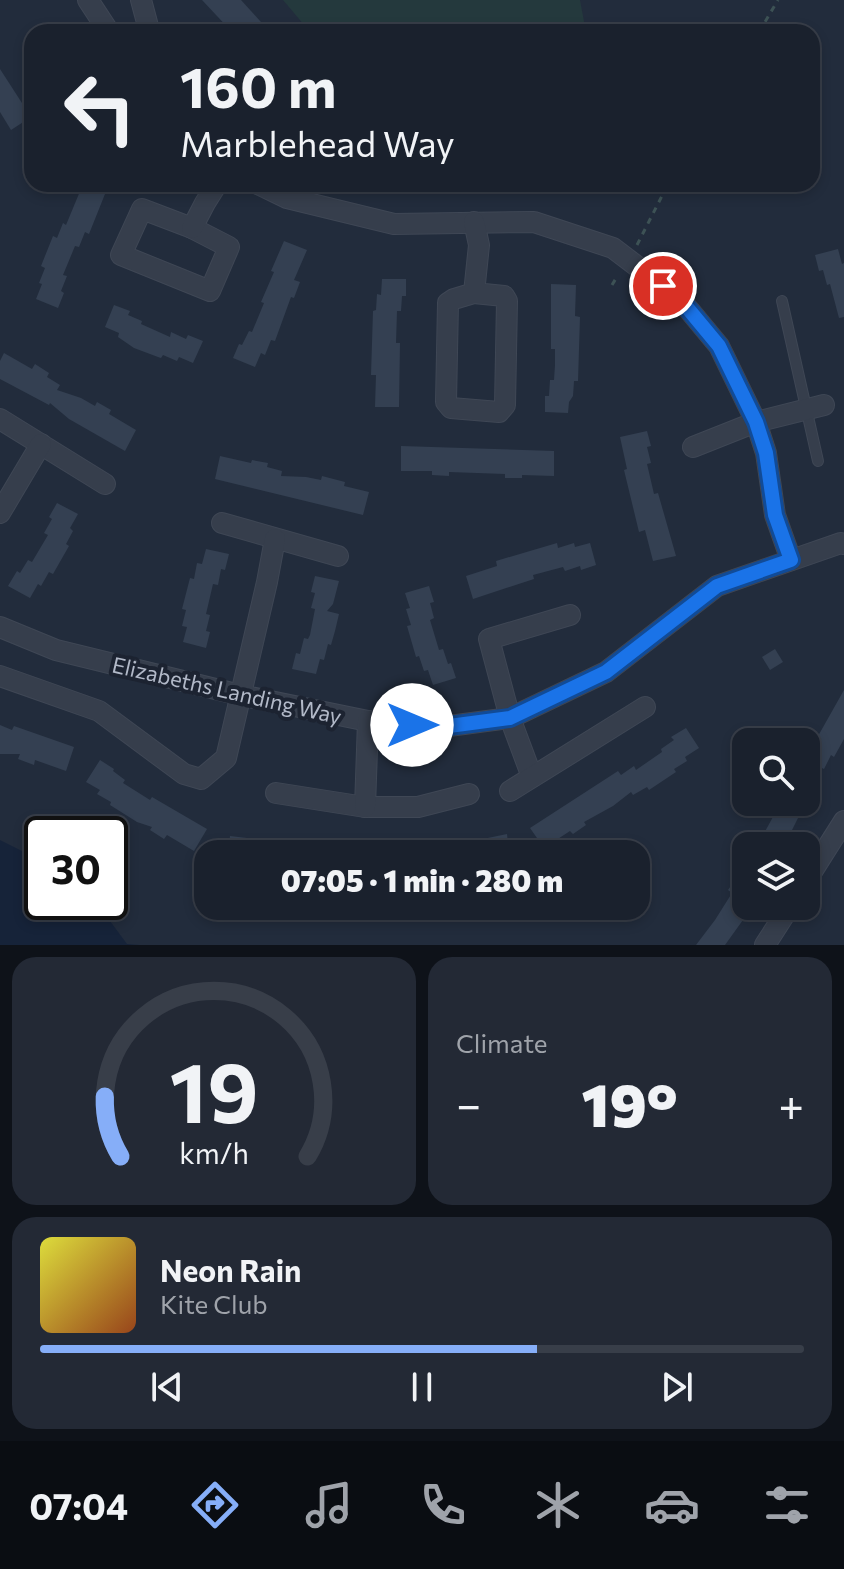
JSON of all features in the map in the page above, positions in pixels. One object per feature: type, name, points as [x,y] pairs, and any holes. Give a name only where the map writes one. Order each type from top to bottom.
[{"type":"street","points":[[88,0],[104,24]]},
{"type":"street","points":[[141,0],[147,24]]},
{"type":"street","points":[[192,228],[212,192]]},
{"type":"street","points":[[275,192],[287,198],[394,224],[534,222],[613,248],[680,299],[719,346],[756,422],[766,453],[775,515],[791,560]]},
{"type":"street","points":[[142,209],[192,228],[229,247],[210,291],[121,255],[142,209]]},
{"type":"street","points":[[474,222],[479,245],[474,293]]},
{"type":"street","points":[[474,293],[504,296],[507,301],[505,405],[499,412],[451,408],[446,402],[448,303],[474,293]]},
{"type":"street","points":[[693,447],[756,422],[815,408]]},
{"type":"street","points":[[0,419],[105,484]]},
{"type":"street","points":[[0,513],[41,444]]},
{"type":"street","points":[[222,523],[338,556]]},
{"type":"street","points":[[0,676],[99,711],[184,774],[201,779],[226,758],[275,539]]},
{"type":"street","name":"Elizabeths Landing Way","points":[[0,627],[56,650],[240,695],[368,721],[434,728],[510,718],[606,672],[717,586],[844,544]]},
{"type":"street","points":[[532,777],[510,718],[489,639],[570,615]]},
{"type":"street","points":[[510,791],[645,707]]},
{"type":"street","points":[[365,807],[368,721]]},
{"type":"street","points":[[276,793],[365,807],[418,807],[469,794]]},
{"type":"street","points":[[820,861],[842,830]]},
{"type":"street","points":[[765,945],[781,920]]},
{"type":"lane","points":[[782,301],[815,408],[818,461]]},
{"type":"path","points":[[764,24],[778,0]]},
{"type":"path","points":[[612,285],[664,192]]},
{"type":"green space","points":[[283,0],[580,0],[584,24],[303,24]]},
{"type":"water","points":[[0,840],[24,852],[24,920],[109,920],[127,944],[139,945],[0,945]]},
{"type":"building","points":[[202,0],[241,0],[263,24],[224,24]]},
{"type":"building","points":[[0,69],[24,106],[24,122],[11,130],[0,112]]},
{"type":"building","points":[[80,192],[106,192],[89,234],[85,232],[79,247],[75,246],[63,275],[67,276],[58,308],[36,299],[45,268],[41,266],[53,236],[57,238],[63,223],[66,225]]},
{"type":"building","points":[[284,241],[307,250],[294,280],[300,282],[294,298],[291,297],[275,341],[271,340],[265,355],[261,353],[255,367],[233,358],[239,344],[242,345],[249,331],[252,332]]},
{"type":"building","points":[[838,249],[844,263],[844,317],[839,318],[830,284],[827,285],[823,270],[819,271],[815,255]]},
{"type":"building","points":[[382,279],[406,279],[406,296],[402,296],[401,311],[397,311],[399,407],[375,407],[376,375],[371,375],[373,311],[376,310],[377,294],[381,295]]},
{"type":"building","points":[[551,284],[576,285],[575,316],[580,317],[578,381],[574,381],[568,413],[545,412],[545,396],[549,396],[555,365],[555,349],[551,349]]},
{"type":"building","points":[[114,305],[130,311],[128,315],[142,321],[141,324],[170,337],[171,332],[186,339],[188,335],[203,341],[193,363],[179,357],[177,361],[163,355],[158,357],[134,348],[118,337],[119,333],[105,327]]},
{"type":"building","points":[[4,353],[32,369],[35,364],[60,385],[57,390],[95,406],[97,402],[111,410],[109,414],[136,430],[125,451],[69,419],[50,403],[0,379],[0,361]]},
{"type":"building","points":[[647,431],[651,463],[647,464],[676,556],[653,561],[645,530],[639,532],[624,470],[627,469],[620,437]]},
{"type":"building","points":[[401,446],[554,451],[554,476],[505,478],[505,474],[449,472],[449,476],[432,475],[432,471],[401,471]]},
{"type":"building","points":[[220,456],[251,463],[252,460],[268,463],[267,467],[282,471],[281,476],[321,480],[322,476],[345,482],[344,486],[369,492],[363,515],[215,479]]},
{"type":"building","points":[[57,503],[78,514],[70,528],[73,531],[66,544],[69,546],[53,574],[49,572],[30,598],[8,586],[28,560],[32,562],[48,535],[44,533]]},
{"type":"building","points":[[557,543],[558,548],[574,543],[575,547],[590,543],[596,565],[565,571],[563,567],[533,575],[534,579],[473,599],[466,576],[497,566],[496,561]]},
{"type":"building","points":[[206,549],[229,554],[225,570],[221,569],[218,585],[213,584],[206,614],[210,615],[206,631],[210,632],[206,648],[183,642],[187,627],[182,626],[186,610],[182,609],[190,578],[194,579],[197,563],[202,564]]},
{"type":"building","points":[[315,576],[339,581],[333,604],[327,611],[339,614],[335,631],[324,660],[320,659],[316,674],[292,669],[296,653],[300,654],[304,638],[308,639],[310,635],[315,609],[311,608],[315,593],[311,592]]},
{"type":"building","points":[[429,586],[434,602],[430,603],[434,618],[430,620],[439,650],[443,649],[456,678],[433,685],[428,670],[424,671],[419,656],[416,657],[407,626],[411,625],[406,609],[410,608],[405,593]]},
{"type":"building","points":[[775,649],[783,662],[770,670],[762,657]]},
{"type":"building","points":[[844,690],[844,739],[824,769],[820,767],[820,733]]},
{"type":"building","points":[[0,725],[12,730],[14,726],[74,747],[66,771],[35,760],[34,765],[18,759],[20,754],[0,754]]},
{"type":"building","points":[[686,728],[699,748],[685,757],[687,761],[674,769],[676,772],[649,790],[647,787],[633,795],[631,792],[584,822],[586,825],[573,834],[570,831],[556,840],[538,840],[530,828],[618,771],[621,775],[634,766],[636,770],[662,752],[661,749],[674,740],[671,737]]},
{"type":"building","points":[[100,760],[125,780],[123,783],[207,829],[200,840],[194,840],[194,851],[167,835],[164,839],[150,830],[152,827],[137,822],[110,805],[111,802],[97,794],[100,790],[86,782]]},
{"type":"building","points":[[773,816],[799,816],[791,832],[765,832]]},
{"type":"building","points":[[507,834],[508,840],[478,840]]},
{"type":"building","points":[[230,836],[247,838],[247,840],[230,840]]},
{"type":"building","points":[[732,893],[732,920],[743,920],[725,945],[696,945]]},
{"type":"route","points":[[412,725],[434,728],[510,718],[606,672],[717,586],[791,560],[775,515],[766,453],[756,422],[719,346],[680,299],[663,286]]}]
